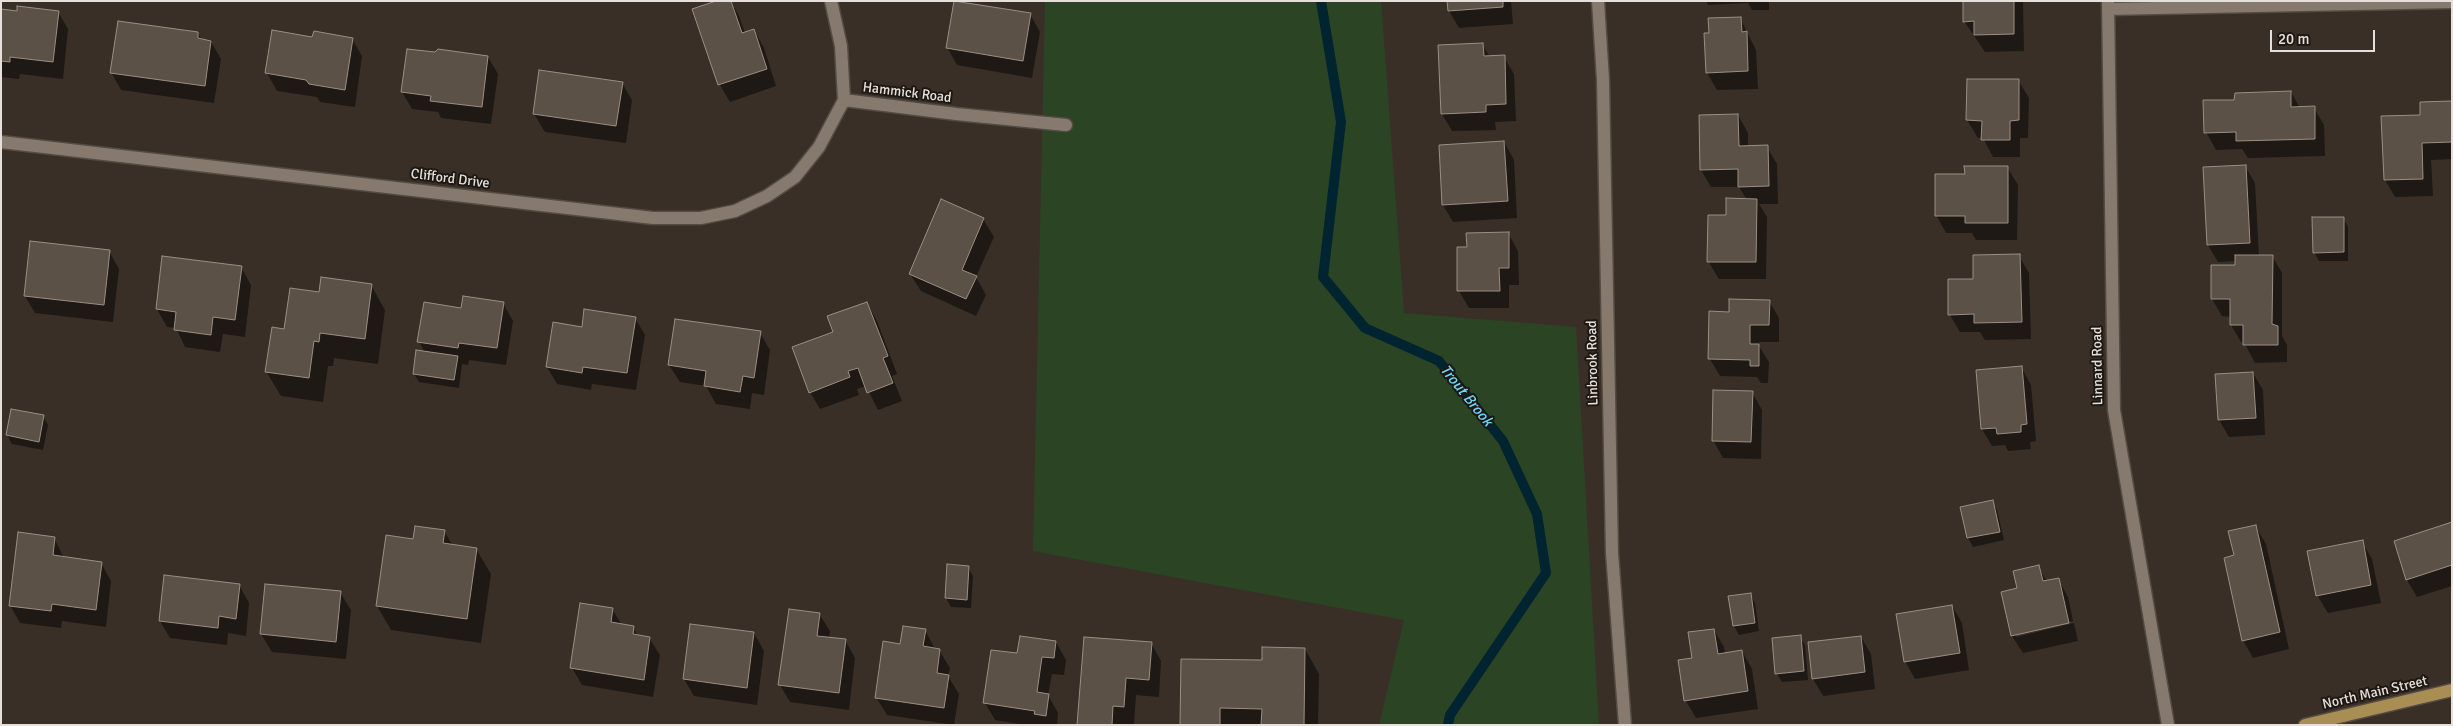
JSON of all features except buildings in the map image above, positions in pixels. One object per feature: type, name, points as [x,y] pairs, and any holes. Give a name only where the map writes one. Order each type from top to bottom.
[{"type":"main road","name":"North Main Street","points":[[2306,725],[2452,690]]},
{"type":"street","name":"Hammick Road","points":[[831,1],[840,46],[844,100],[1066,125]]},
{"type":"street","name":"Linbrook Road","points":[[1598,1],[1603,99],[1612,553],[1625,725]]},
{"type":"street","points":[[2108,5],[2452,2]]},
{"type":"street","name":"Linnard Road","points":[[2108,5],[2114,410],[2168,725]]},
{"type":"street","name":"Clifford Drive","points":[[1,142],[653,218],[702,218],[735,211],[767,196],[795,177],[819,147],[844,100]]},
{"type":"green space","points":[[1045,1],[1381,1],[1404,313],[1576,327],[1599,725],[1379,725],[1404,620],[1033,551]]},
{"type":"waterway","name":"Trout Brook","points":[[1321,1],[1341,122],[1323,277],[1365,328],[1439,361],[1503,441],[1537,514],[1546,573],[1450,715],[1448,725]]}]
